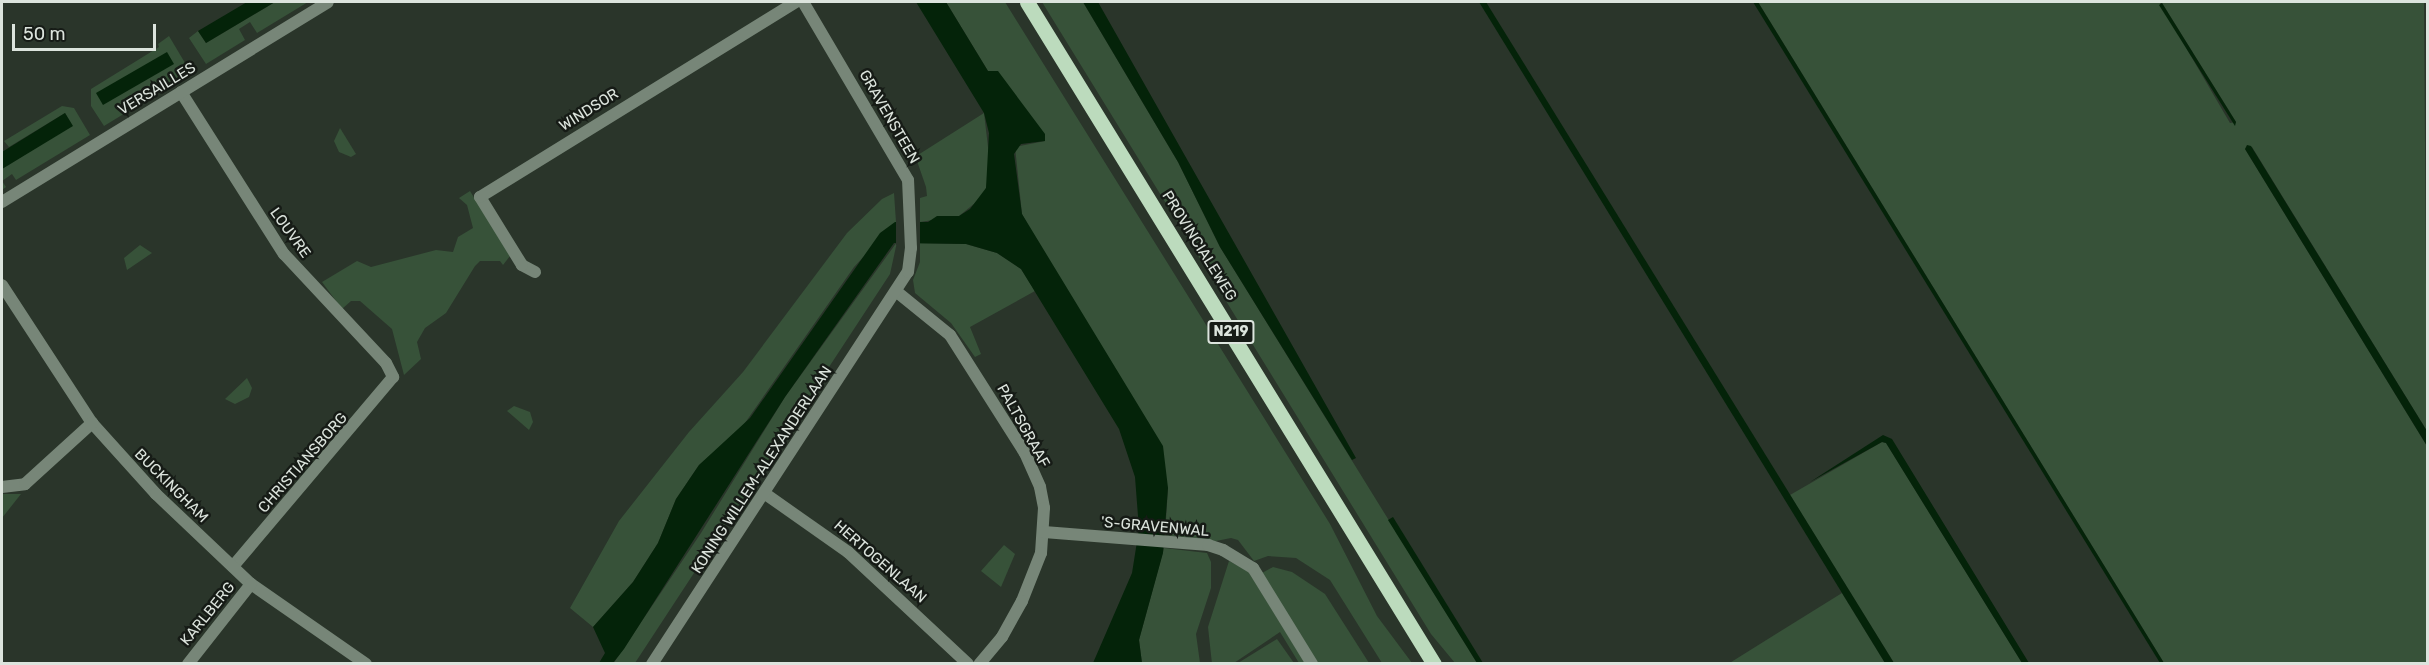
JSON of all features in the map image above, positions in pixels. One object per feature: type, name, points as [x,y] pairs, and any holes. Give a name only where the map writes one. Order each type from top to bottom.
[{"type":"main road","name":"PROVINCIALEWEG","points":[[1027,2],[1434,663]]},
{"type":"street","name":"VERSAILLES","points":[[2,202],[328,2]]},
{"type":"street","name":"WINDSOR","points":[[535,272],[522,265],[480,197],[796,2]]},
{"type":"street","name":"GRAVENSTEEN","points":[[803,2],[899,160],[908,180],[911,248],[908,272],[897,292]]},
{"type":"street","name":"LOUVRE","points":[[181,92],[273,239],[334,312],[386,363],[393,377]]},
{"type":"street","name":"BUCKINGHAM","points":[[2,285],[92,423],[156,494],[251,584],[366,663]]},
{"type":"street","name":"KONING WILLEM-ALEXANDERLAAN","points":[[652,663],[897,292]]},
{"type":"street","name":"PALTSGRAAF","points":[[897,292],[950,335],[1025,453],[1040,487],[1044,532],[1041,553],[1022,601],[1002,636],[979,663]]},
{"type":"street","name":"CHRISTIANSBORG","points":[[233,566],[393,377]]},
{"type":"street","points":[[2,487],[25,484],[92,423]]},
{"type":"street","name":"HERTOGENLAAN","points":[[764,493],[848,552],[968,663]]},
{"type":"street","name":"'S-GRAVENWAL","points":[[1044,532],[1174,542],[1223,550],[1253,568],[1312,663]]},
{"type":"street","name":"KARLBERG","points":[[188,663],[251,584]]},
{"type":"shaded area","points":[[247,2],[275,2],[206,43],[198,31]]},
{"type":"shaded area","points":[[275,2],[308,2],[257,33],[250,22],[239,29],[245,40],[206,64],[189,38],[198,31],[206,43]]},
{"type":"shaded area","points":[[916,2],[946,2],[988,71],[998,71],[1045,134],[1045,141],[1021,144],[1014,154],[1022,214],[1163,446],[1168,488],[1163,553],[1139,640],[1142,663],[1093,663],[1132,573],[1139,529],[1135,477],[1119,429],[1021,269],[997,253],[966,244],[894,243],[785,397],[624,649],[613,663],[599,663],[605,653],[593,627],[633,582],[658,543],[676,499],[699,465],[750,418],[880,233],[895,222],[928,222],[937,216],[959,216],[970,209],[986,188],[989,133],[984,113]]},
{"type":"shaded area","points":[[946,2],[1005,2],[1330,524],[1377,616],[1412,663],[1382,663],[1330,580],[1296,558],[1268,556],[1254,561],[1238,540],[1231,538],[1216,541],[1165,535],[1168,488],[1022,214],[1015,147],[1045,141],[988,71]]},
{"type":"shaded area","points":[[1042,2],[1083,2],[1178,162],[1220,247],[1477,663],[1455,663],[1431,634]]},
{"type":"shaded area","points":[[1083,2],[1098,2],[1356,458],[1352,460],[1220,247],[1178,162]]},
{"type":"shaded area","points":[[1479,2],[1486,2],[1894,663],[1885,663]]},
{"type":"shaded area","points":[[1753,2],[1758,2],[2164,663],[2160,663]]},
{"type":"shaded area","points":[[1758,2],[2424,2],[2427,431],[2252,147],[2245,149],[2427,446],[2427,663],[2164,663]],"holes":[[[2160,3],[2236,122],[2230,123]]]},
{"type":"shaded area","points":[[2162,3],[2236,122],[2235,126],[2159,5]]},
{"type":"shaded area","points":[[169,36],[191,73],[104,126],[91,106],[91,89],[159,47],[158,44]]},
{"type":"shaded area","points":[[167,52],[174,64],[103,105],[96,93]]},
{"type":"shaded area","points":[[62,106],[74,108],[90,135],[16,180],[12,174],[2,181],[2,169],[72,125],[65,113],[9,147],[4,141]]},
{"type":"shaded area","points":[[65,113],[73,126],[2,169],[2,152]]},
{"type":"shaded area","points":[[984,113],[990,164],[986,188],[980,199],[959,216],[920,222],[920,198],[927,196],[926,187],[917,161],[910,160]]},
{"type":"shaded area","points":[[340,128],[356,154],[351,157],[339,152],[334,141]]},
{"type":"shaded area","points":[[2247,145],[2251,146],[2427,431],[2427,446],[2245,149]]},
{"type":"shaded area","points":[[470,191],[510,256],[503,265],[500,261],[480,261],[475,266],[446,313],[425,328],[417,342],[421,359],[404,375],[392,329],[360,301],[351,301],[342,309],[322,282],[357,261],[371,267],[436,250],[453,252],[458,237],[473,228],[467,205],[459,198]]},
{"type":"shaded area","points":[[894,193],[896,222],[854,267],[740,430],[699,465],[676,499],[658,543],[633,582],[593,627],[570,608],[619,521],[689,432],[743,372],[847,233],[882,199]]},
{"type":"shaded area","points":[[897,242],[890,274],[635,663],[613,664],[701,533],[785,397]]},
{"type":"shaded area","points":[[920,243],[966,244],[997,253],[1021,269],[1035,291],[970,327],[981,354],[975,357],[951,323],[915,293],[913,280],[920,262]]},
{"type":"shaded area","points":[[140,245],[152,253],[127,270],[124,258]]},
{"type":"shaded area","points":[[247,378],[252,388],[249,397],[235,404],[225,399]]},
{"type":"shaded area","points":[[514,406],[530,412],[533,422],[529,430],[507,411]]},
{"type":"shaded area","points":[[1883,435],[1892,439],[2029,663],[2022,663],[1886,443],[1882,442],[1810,482]]},
{"type":"shaded area","points":[[1882,442],[1886,443],[2022,663],[1894,663],[1790,495]]},
{"type":"shaded area","points":[[2,494],[21,494],[2,518]]},
{"type":"shaded area","points":[[1393,517],[1483,663],[1477,663],[1388,520]]},
{"type":"shaded area","points":[[1004,545],[1015,554],[1001,587],[981,571]]},
{"type":"shaded area","points":[[1164,548],[1207,553],[1211,562],[1211,588],[1196,634],[1200,663],[1142,663],[1139,640]]},
{"type":"shaded area","points":[[1229,561],[1248,571],[1305,663],[1299,663],[1280,632],[1234,663],[1212,664],[1208,627]]},
{"type":"shaded area","points":[[1273,567],[1292,572],[1325,594],[1369,663],[1318,663],[1262,573]]},
{"type":"shaded area","points":[[1842,593],[1885,663],[1728,664]]},
{"type":"shaded area","points":[[1277,639],[1294,663],[1238,663]]},
{"type":"pier","points":[[896,219],[920,219],[920,245],[896,245]]}]
